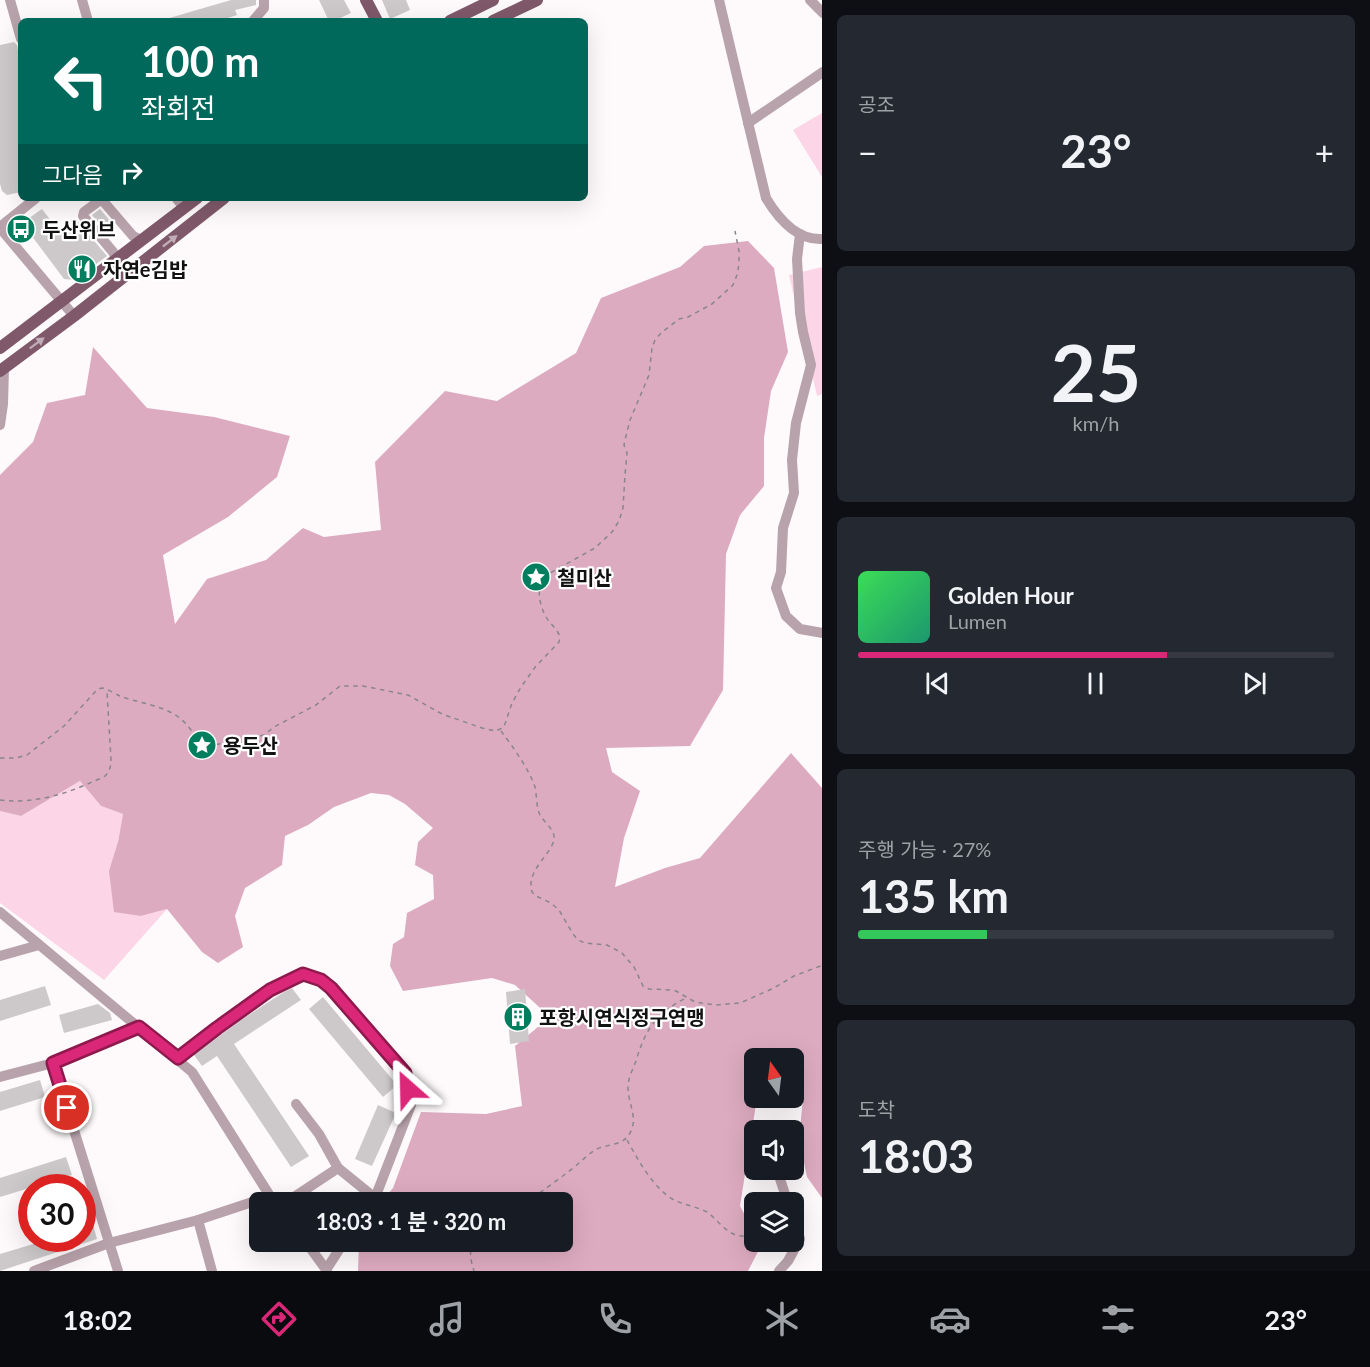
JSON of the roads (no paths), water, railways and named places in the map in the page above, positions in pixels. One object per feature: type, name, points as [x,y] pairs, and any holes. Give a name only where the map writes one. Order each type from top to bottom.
[{"type":"main road","points":[[366,0],[375,18]]},
{"type":"main road","points":[[456,18],[493,0]]},
{"type":"main road","points":[[499,18],[537,0]]},
{"type":"main road","points":[[2,370],[220,201]]},
{"type":"main road","points":[[0,348],[141,240],[180,202]]},
{"type":"street","points":[[10,0],[18,28]]},
{"type":"street","points":[[82,0],[87,18]]},
{"type":"street","points":[[256,18],[264,8],[264,0]]},
{"type":"street","points":[[718,0],[766,198],[780,219],[800,234],[817,239],[822,238]]},
{"type":"street","points":[[810,0],[821,10]]},
{"type":"street","points":[[748,123],[822,72]]},
{"type":"street","points":[[32,201],[0,228],[74,316]]},
{"type":"street","points":[[117,259],[84,216],[84,212],[99,201],[103,201],[133,236],[141,240]]},
{"type":"street","points":[[800,234],[797,259],[800,313],[812,365],[796,423],[792,460],[795,493],[783,528],[781,572],[776,588],[786,616],[800,629],[822,633]]},
{"type":"street","points":[[0,425],[3,404],[2,370]]},
{"type":"street","points":[[0,912],[192,1072],[269,1192]]},
{"type":"street","points":[[0,956],[39,945]]},
{"type":"street","points":[[178,1058],[270,990],[303,974],[321,980],[331,988],[405,1073],[411,1105],[377,1192]]},
{"type":"street","points":[[0,1077],[53,1063],[139,1027]]},
{"type":"street","points":[[53,1063],[118,1271]]},
{"type":"street","points":[[296,1104],[319,1134],[338,1168],[363,1192]]},
{"type":"street","points":[[302,1192],[338,1168]]},
{"type":"street","points":[[34,1271],[109,1243],[249,1207]]},
{"type":"street","points":[[198,1220],[212,1271]]},
{"type":"street","points":[[314,1252],[327,1270],[338,1252]]},
{"type":"street","points":[[779,1271],[789,1261],[794,1252]]},
{"type":"place","name":"두산위브","points":[[21,229]]},
{"type":"place","name":"자연e김밥","points":[[82,269]]},
{"type":"place","name":"철미산","points":[[536,577]]},
{"type":"place","name":"용두산","points":[[202,745]]},
{"type":"place","name":"포항시연식정구연맹","points":[[518,1017]]}]
